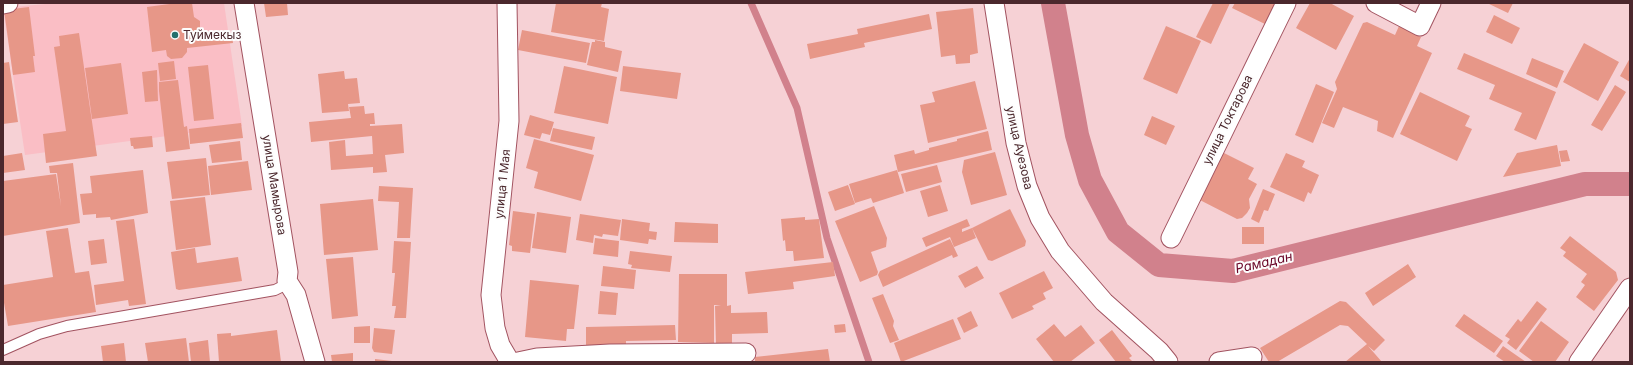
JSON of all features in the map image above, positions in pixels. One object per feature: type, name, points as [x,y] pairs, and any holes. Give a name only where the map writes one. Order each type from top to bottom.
[{"type":"street","points":[[3,4],[8,3]]},
{"type":"street","name":"улица Мамырова","points":[[244,3],[288,272],[287,281],[296,295],[315,362]]},
{"type":"street","name":"улица 1 Мая","points":[[507,3],[509,121],[491,295],[495,328],[500,346],[510,362]]},
{"type":"street","name":"улица Ауезова","points":[[994,3],[1016,143],[1027,186],[1040,218],[1060,251],[1104,302],[1159,351],[1168,362]]},
{"type":"street","name":"улица Токтарова","points":[[1171,238],[1286,3]]},
{"type":"street","points":[[1376,3],[1420,26],[1431,3]]},
{"type":"street","points":[[1579,362],[1630,288]]},
{"type":"street","points":[[518,362],[537,358],[610,354],[746,353]]},
{"type":"street","points":[[1219,362],[1252,357]]},
{"type":"lane","points":[[3,350],[40,334],[67,326],[275,290],[283,286],[287,281]]},
{"type":"shaded area","points":[[56,3],[224,3],[242,126],[25,155],[3,8]]},
{"type":"building","points":[[177,3],[192,3],[194,17],[200,21],[200,31],[198,36],[210,35],[211,38],[232,36],[233,43],[187,48],[187,52],[182,58],[171,59],[167,56],[166,50],[152,52],[147,7]]},
{"type":"building","points":[[264,3],[287,3],[288,15],[266,17]]},
{"type":"building","points":[[556,3],[602,3],[601,7],[609,9],[604,41],[551,32]]},
{"type":"building","points":[[1213,3],[1230,3],[1211,44],[1196,37]]},
{"type":"building","points":[[1235,3],[1277,3],[1267,25],[1232,8]]},
{"type":"building","points":[[1310,3],[1330,3],[1354,16],[1336,50],[1296,28]]},
{"type":"building","points":[[1487,3],[1513,3],[1508,13]]},
{"type":"building","points":[[29,7],[35,56],[33,56],[35,72],[13,75],[4,10]]},
{"type":"building","points":[[973,8],[978,53],[970,55],[970,63],[956,64],[955,55],[941,57],[936,12]]},
{"type":"building","points":[[929,14],[932,29],[864,43],[865,47],[810,59],[807,44],[858,34],[857,29]]},
{"type":"building","points":[[1494,15],[1520,28],[1512,44],[1486,32]]},
{"type":"building","points":[[1367,22],[1395,35],[1399,26],[1421,37],[1417,46],[1432,53],[1393,138],[1377,131],[1378,121],[1343,107],[1334,128],[1322,123],[1337,89],[1335,82],[1363,23]]},
{"type":"building","points":[[1166,26],[1201,41],[1177,94],[1143,79]]},
{"type":"building","points":[[522,30],[590,43],[586,63],[518,50]]},
{"type":"building","points":[[79,33],[97,156],[46,163],[43,134],[66,131],[54,47],[60,46],[59,36]]},
{"type":"building","points":[[595,40],[605,42],[605,47],[622,51],[618,72],[587,65],[592,42],[595,42]]},
{"type":"building","points":[[1584,43],[1619,62],[1598,101],[1563,82]]},
{"type":"building","points":[[1464,53],[1556,92],[1536,140],[1514,130],[1522,113],[1489,99],[1495,85],[1457,69]]},
{"type":"building","points":[[1532,58],[1564,71],[1557,88],[1526,74]]},
{"type":"building","points":[[1630,58],[1630,82],[1620,76]]},
{"type":"building","points":[[174,61],[176,79],[160,81],[158,63]]},
{"type":"building","points":[[9,62],[18,122],[3,124],[3,63]]},
{"type":"building","points":[[121,63],[128,114],[92,119],[85,68]]},
{"type":"building","points":[[208,65],[214,119],[194,121],[188,67]]},
{"type":"building","points":[[564,66],[617,77],[608,124],[554,113]]},
{"type":"building","points":[[623,66],[681,73],[677,99],[620,91]]},
{"type":"building","points":[[157,70],[158,101],[145,102],[142,72]]},
{"type":"building","points":[[344,71],[345,79],[357,78],[360,103],[348,104],[349,111],[322,113],[318,74]]},
{"type":"building","points":[[178,80],[184,127],[187,126],[190,149],[166,152],[159,82]]},
{"type":"building","points":[[975,81],[987,129],[928,143],[920,105],[935,102],[932,92]]},
{"type":"building","points":[[1316,84],[1334,92],[1313,143],[1295,135]]},
{"type":"building","points":[[1615,85],[1626,92],[1602,131],[1591,125]]},
{"type":"building","points":[[1420,92],[1470,116],[1465,126],[1472,129],[1457,161],[1400,134]]},
{"type":"building","points":[[364,106],[365,114],[374,113],[375,124],[370,124],[370,126],[402,124],[404,153],[385,155],[387,172],[373,173],[373,167],[331,170],[329,142],[345,140],[346,156],[373,154],[372,136],[311,142],[309,122],[351,118],[349,107]]},
{"type":"building","points":[[530,115],[554,122],[550,135],[542,133],[540,139],[524,135]]},
{"type":"building","points":[[1152,116],[1175,126],[1166,145],[1144,135]]},
{"type":"building","points":[[241,123],[243,138],[190,144],[189,129]]},
{"type":"building","points":[[553,128],[595,137],[592,150],[550,141]]},
{"type":"building","points":[[988,131],[992,150],[898,172],[894,155],[914,150],[915,154],[929,150],[929,148],[957,141],[957,139]]},
{"type":"building","points":[[152,136],[153,147],[134,149],[133,146],[131,146],[130,138]]},
{"type":"building","points":[[534,139],[594,155],[581,201],[534,188],[538,172],[526,168]]},
{"type":"building","points":[[240,141],[242,160],[212,163],[209,145]]},
{"type":"building","points":[[1557,145],[1561,166],[1503,177],[1517,153]]},
{"type":"building","points":[[1218,150],[1254,168],[1248,179],[1257,184],[1249,199],[1250,208],[1242,218],[1237,219],[1194,197]]},
{"type":"building","points":[[1567,150],[1570,161],[1561,162],[1559,151]]},
{"type":"building","points":[[995,152],[1007,195],[971,205],[962,172],[964,160]]},
{"type":"building","points":[[22,153],[25,170],[3,173],[3,156]]},
{"type":"building","points":[[1286,153],[1305,161],[1302,167],[1319,175],[1311,194],[1308,192],[1304,202],[1270,187]]},
{"type":"building","points":[[206,158],[210,195],[172,199],[167,162]]},
{"type":"building","points":[[248,161],[252,190],[211,195],[208,166]]},
{"type":"building","points":[[73,163],[80,223],[3,236],[3,181],[56,174],[61,206],[57,173],[50,173],[49,166]]},
{"type":"building","points":[[937,165],[942,182],[906,192],[901,174]]},
{"type":"building","points":[[143,170],[148,213],[111,220],[110,217],[96,218],[96,214],[83,215],[80,194],[92,193],[90,176]]},
{"type":"building","points":[[897,170],[904,193],[873,203],[871,198],[855,203],[849,184]]},
{"type":"building","points":[[848,185],[855,204],[835,211],[828,192]]},
{"type":"building","points":[[940,185],[948,211],[928,217],[920,191]]},
{"type":"building","points":[[379,186],[413,188],[410,238],[397,238],[399,202],[378,201]]},
{"type":"building","points":[[1263,189],[1275,194],[1268,211],[1264,210],[1259,223],[1251,219]]},
{"type":"building","points":[[205,197],[211,245],[176,250],[170,201]]},
{"type":"building","points":[[373,199],[378,250],[324,255],[320,204]]},
{"type":"building","points":[[874,206],[887,238],[886,247],[871,252],[878,272],[877,275],[860,282],[835,221]]},
{"type":"building","points":[[1010,209],[1026,241],[1025,246],[992,261],[988,260],[972,228]]},
{"type":"building","points":[[513,211],[535,214],[530,253],[512,251],[512,246],[509,245]]},
{"type":"building","points":[[537,212],[571,217],[566,253],[532,248]]},
{"type":"building","points":[[580,214],[621,220],[618,236],[603,234],[602,237],[594,235],[593,243],[576,240]]},
{"type":"building","points":[[805,217],[805,220],[819,219],[824,258],[794,261],[793,251],[786,251],[785,240],[783,241],[781,219]]},
{"type":"building","points":[[134,219],[146,304],[129,306],[128,300],[96,305],[94,285],[124,281],[116,221]]},
{"type":"building","points":[[622,219],[650,223],[649,231],[657,232],[656,240],[649,239],[648,244],[620,240]]},
{"type":"building","points":[[967,219],[970,226],[962,229],[962,232],[972,228],[976,238],[954,247],[950,237],[926,247],[922,238]]},
{"type":"building","points":[[675,222],[718,224],[718,243],[674,242]]},
{"type":"building","points":[[1242,227],[1264,227],[1264,244],[1242,244]]},
{"type":"building","points":[[68,228],[75,273],[89,271],[96,312],[8,326],[3,297],[3,285],[53,277],[46,231]]},
{"type":"building","points":[[1570,236],[1616,272],[1618,280],[1594,311],[1576,297],[1585,285],[1581,282],[1587,274],[1563,256],[1566,252],[1560,248]]},
{"type":"building","points":[[595,238],[619,241],[618,257],[593,254]]},
{"type":"building","points":[[104,239],[107,263],[91,265],[88,241]]},
{"type":"building","points":[[950,239],[958,256],[953,258],[952,255],[883,287],[878,275],[880,271]]},
{"type":"building","points":[[394,241],[411,242],[406,318],[394,318],[396,306],[392,306],[395,273],[392,273]]},
{"type":"building","points":[[195,248],[197,263],[238,257],[242,281],[179,290],[176,289],[171,252]]},
{"type":"building","points":[[630,251],[672,256],[670,272],[631,268],[632,265],[628,264]]},
{"type":"building","points":[[353,257],[358,316],[332,319],[326,259]]},
{"type":"building","points":[[833,262],[835,276],[793,282],[794,289],[748,294],[745,272]]},
{"type":"building","points":[[1408,264],[1416,277],[1373,306],[1365,293]]},
{"type":"building","points":[[603,266],[636,270],[634,289],[601,286]]},
{"type":"building","points":[[977,266],[984,278],[965,288],[958,276]]},
{"type":"building","points":[[1044,271],[1053,288],[1043,293],[1046,299],[1032,306],[1034,309],[1012,319],[999,293]]},
{"type":"building","points":[[679,274],[727,274],[727,306],[731,305],[731,313],[767,312],[768,333],[732,334],[732,343],[716,344],[715,306],[721,305],[714,305],[714,343],[678,342]]},
{"type":"building","points":[[530,280],[579,285],[574,329],[567,329],[566,341],[525,337]]},
{"type":"building","points":[[600,291],[618,293],[616,315],[598,314]]},
{"type":"building","points":[[883,294],[894,321],[893,326],[899,340],[890,343],[872,298]]},
{"type":"building","points":[[1340,301],[1346,302],[1385,340],[1374,351],[1368,346],[1382,362],[1345,362],[1367,344],[1348,326],[1340,325],[1277,362],[1269,362],[1260,348]]},
{"type":"building","points":[[1537,301],[1547,309],[1516,350],[1507,343],[1510,339],[1505,336],[1518,319],[1521,322]]},
{"type":"building","points":[[971,311],[978,326],[964,333],[957,318]]},
{"type":"building","points":[[1464,314],[1503,341],[1494,353],[1455,326]]},
{"type":"building","points":[[953,319],[961,339],[901,362],[894,343]]},
{"type":"building","points":[[1541,321],[1569,342],[1555,362],[1534,362],[1519,351]]},
{"type":"building","points":[[845,324],[846,332],[835,333],[834,325]]},
{"type":"building","points":[[1054,324],[1065,337],[1081,325],[1095,343],[1070,362],[1054,362],[1036,339]]},
{"type":"building","points":[[675,325],[676,340],[626,341],[626,346],[586,347],[586,327]]},
{"type":"building","points":[[370,326],[370,343],[354,343],[354,327]]},
{"type":"building","points":[[374,328],[395,330],[392,354],[374,352],[372,348]]},
{"type":"building","points":[[277,330],[281,362],[219,362],[217,334],[231,333],[231,336]]},
{"type":"building","points":[[1112,330],[1132,356],[1129,358],[1133,362],[1116,362],[1099,340]]},
{"type":"building","points":[[186,338],[189,362],[148,362],[145,343]]},
{"type":"building","points":[[208,340],[210,362],[191,362],[189,343]]},
{"type":"building","points":[[124,343],[126,362],[103,362],[101,346]]},
{"type":"building","points":[[1503,346],[1526,362],[1505,362],[1496,356]]},
{"type":"building","points":[[828,349],[830,362],[755,362],[755,357]]},
{"type":"building","points":[[353,353],[353,362],[332,362],[331,355]]},
{"type":"building","points":[[375,359],[392,361],[392,362],[375,362]]},
{"type":"waterway","points":[[751,3],[797,108],[827,238],[869,362]]},
{"type":"waterway","name":"Рамадан","points":[[1053,3],[1077,135],[1090,180],[1118,232],[1159,265],[1233,271],[1585,184],[1630,184]]},
{"type":"place","name":"Туймекыз","points":[[175,35]]}]
